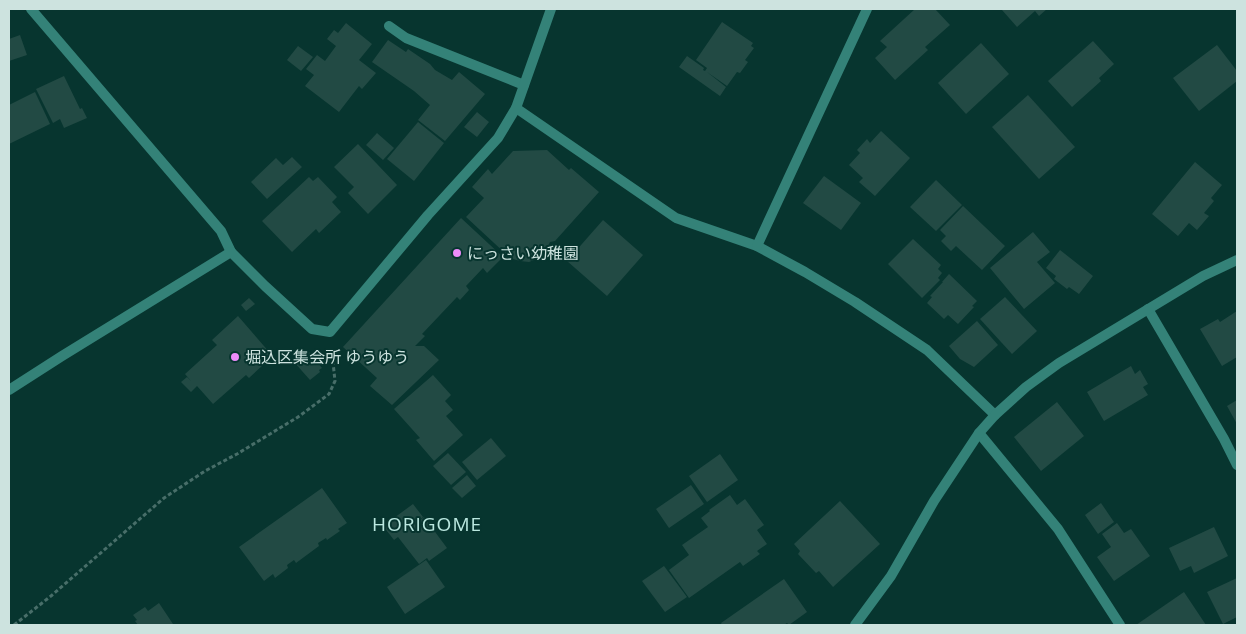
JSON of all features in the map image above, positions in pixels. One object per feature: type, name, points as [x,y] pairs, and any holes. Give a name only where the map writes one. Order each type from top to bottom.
[{"type":"street","points":[[31,9],[221,231],[231,252],[312,329],[330,332],[428,215],[498,138],[516,108],[551,9]]},
{"type":"street","points":[[757,246],[867,9]]},
{"type":"street","points":[[389,26],[406,38],[524,85]]},
{"type":"street","points":[[516,108],[676,218],[757,246],[855,302],[927,350],[995,415]]},
{"type":"street","points":[[9,390],[231,252]]},
{"type":"street","points":[[855,625],[891,576],[934,501],[979,433],[995,415],[1026,387],[1059,363],[1203,276],[1237,261]]},
{"type":"street","points":[[1148,310],[1224,439],[1237,465]]},
{"type":"street","points":[[979,433],[1058,528],[1120,625]]},
{"type":"path","points":[[14,625],[59,590],[164,498],[205,471],[298,417],[329,394],[334,381],[330,332]]},
{"type":"building","points":[[915,9],[935,9],[950,25],[925,47],[928,50],[895,80],[875,58],[887,47],[880,41]]},
{"type":"building","points":[[1047,9],[1039,16],[1035,11],[1017,27],[1002,10]]},
{"type":"building","points":[[722,22],[753,43],[751,46],[754,48],[745,60],[748,62],[740,73],[737,72],[727,86],[707,72],[726,87],[720,96],[679,67],[687,56],[704,68],[703,70],[705,71],[707,68],[696,60]]},
{"type":"building","points":[[346,23],[372,44],[359,60],[376,73],[362,89],[359,86],[339,112],[305,86],[314,75],[306,69],[317,55],[325,61],[336,46],[327,39],[334,30],[338,33]]},
{"type":"building","points":[[20,35],[27,55],[9,61],[9,39]]},
{"type":"building","points":[[388,40],[406,52],[408,49],[430,64],[435,70],[452,80],[459,72],[485,94],[445,141],[418,120],[430,105],[414,91],[372,62]]},
{"type":"building","points":[[1093,41],[1114,64],[1099,78],[1101,81],[1072,107],[1048,81]]},
{"type":"building","points":[[981,43],[1009,74],[966,114],[938,83]]},
{"type":"building","points":[[1217,45],[1237,71],[1237,81],[1199,111],[1173,78]]},
{"type":"building","points":[[298,46],[313,57],[301,71],[287,60]]},
{"type":"building","points":[[64,76],[80,109],[82,108],[87,118],[64,128],[60,119],[53,123],[36,89]]},
{"type":"building","points":[[35,92],[50,124],[9,144],[9,105]]},
{"type":"building","points":[[1028,95],[1075,147],[1039,179],[992,127]]},
{"type":"building","points":[[477,112],[489,122],[477,137],[464,127]]},
{"type":"building","points":[[418,122],[444,143],[414,181],[387,159]]},
{"type":"building","points":[[881,131],[910,158],[875,196],[859,182],[863,178],[849,165],[860,153],[857,150],[867,139],[870,143]]},
{"type":"building","points":[[377,133],[394,148],[383,160],[366,145]]},
{"type":"building","points":[[358,144],[397,185],[368,214],[348,193],[354,187],[334,167]]},
{"type":"building","points":[[547,150],[569,170],[571,168],[599,192],[555,241],[550,242],[539,258],[529,262],[520,261],[507,255],[466,217],[484,198],[472,187],[488,169],[492,174],[513,151]]},
{"type":"building","points":[[292,157],[302,167],[267,199],[251,182],[276,158],[283,165]]},
{"type":"building","points":[[1195,162],[1222,185],[1211,198],[1214,201],[1204,213],[1209,216],[1197,230],[1189,223],[1178,236],[1152,214]]},
{"type":"building","points":[[824,176],[861,203],[841,230],[803,203]]},
{"type":"building","points":[[309,177],[313,181],[318,177],[337,197],[332,202],[341,212],[319,233],[316,229],[292,252],[262,221]]},
{"type":"building","points":[[936,180],[962,205],[936,231],[910,207]]},
{"type":"building","points":[[963,206],[1005,246],[982,270],[956,246],[951,251],[941,241],[946,236],[940,230]]},
{"type":"building","points":[[461,218],[503,257],[487,273],[483,268],[466,286],[469,290],[460,300],[457,297],[422,334],[425,336],[415,346],[424,346],[439,360],[392,405],[370,386],[377,378],[343,347]]},
{"type":"building","points":[[603,220],[643,255],[607,296],[567,261]]},
{"type":"building","points":[[1033,232],[1050,252],[1037,262],[1055,283],[1024,309],[990,268]]},
{"type":"building","points":[[913,239],[941,265],[938,269],[942,273],[938,278],[940,280],[922,298],[888,264]]},
{"type":"building","points":[[1060,250],[1093,276],[1079,294],[1069,287],[1067,289],[1054,279],[1056,276],[1046,268]]},
{"type":"building","points":[[949,274],[977,301],[972,306],[974,307],[958,324],[948,315],[944,319],[927,303],[932,297],[930,296]]},
{"type":"building","points":[[1005,297],[1037,331],[1012,354],[980,319]]},
{"type":"building","points":[[249,298],[255,304],[246,311],[241,305]]},
{"type":"building","points":[[1237,311],[1237,357],[1222,366],[1200,329],[1218,319],[1220,322]]},
{"type":"building","name":"堀込区集会所 ゆうゆう","points":[[238,316],[270,353],[260,362],[263,365],[249,378],[246,375],[213,404],[197,386],[191,392],[181,382],[187,377],[191,381],[185,374],[217,345],[212,340]]},
{"type":"building","points":[[977,321],[998,345],[974,367],[960,359],[949,346]]},
{"type":"building","points":[[309,352],[322,368],[310,380],[294,362],[303,354],[305,355]]},
{"type":"building","points":[[1131,366],[1135,374],[1140,370],[1148,384],[1143,387],[1148,395],[1104,421],[1087,392]]},
{"type":"building","points":[[433,375],[451,395],[445,401],[453,410],[446,416],[463,435],[434,461],[416,440],[420,438],[394,409]]},
{"type":"building","points":[[1237,400],[1237,424],[1227,406]]},
{"type":"building","points":[[1057,402],[1084,436],[1041,471],[1014,437]]},
{"type":"building","points":[[491,438],[506,456],[477,480],[462,462]]},
{"type":"building","points":[[448,453],[466,472],[451,485],[433,466]]},
{"type":"building","points":[[720,454],[738,480],[707,502],[689,476]]},
{"type":"building","points":[[467,475],[476,486],[462,498],[452,488]]},
{"type":"building","points":[[691,485],[704,504],[669,528],[656,509]]},
{"type":"building","points":[[322,488],[347,523],[338,529],[340,531],[327,540],[326,538],[318,543],[319,546],[296,563],[294,560],[287,565],[288,568],[275,578],[273,574],[264,581],[239,547]]},
{"type":"building","points":[[730,495],[737,505],[745,499],[764,525],[757,530],[767,544],[757,551],[760,554],[743,566],[740,562],[689,598],[669,570],[689,555],[682,545],[708,527],[701,518]]},
{"type":"building","points":[[840,501],[880,544],[833,587],[819,571],[816,573],[798,554],[800,551],[794,544]]},
{"type":"building","points":[[1101,503],[1114,522],[1098,534],[1085,515]]},
{"type":"building","points":[[413,504],[423,517],[414,525],[424,517],[447,548],[429,561],[427,558],[419,564],[398,537],[394,540],[383,526]]},
{"type":"building","points":[[1117,523],[1124,533],[1131,529],[1150,556],[1114,581],[1097,557],[1111,547],[1102,534]]},
{"type":"building","points":[[1214,527],[1228,556],[1194,573],[1191,566],[1180,571],[1169,548]]},
{"type":"building","points":[[426,560],[445,587],[405,614],[387,587]]},
{"type":"building","points":[[664,566],[687,597],[665,612],[642,581]]},
{"type":"building","points":[[1237,578],[1237,617],[1223,624],[1207,592]]},
{"type":"building","points":[[784,579],[807,612],[789,625],[787,623],[784,625],[722,625],[721,623]]},
{"type":"building","points":[[1184,592],[1206,625],[1136,625]]},
{"type":"building","points":[[159,603],[173,624],[138,625],[133,615],[145,607],[148,611]]},
{"type":"place","name":"にっさい幼稚園","points":[[457,253]]},
{"type":"place","name":"堀込区集会所 ゆうゆう","points":[[235,357]]},
{"type":"district","name":"HORIGOME","points":[[427,524]]}]
